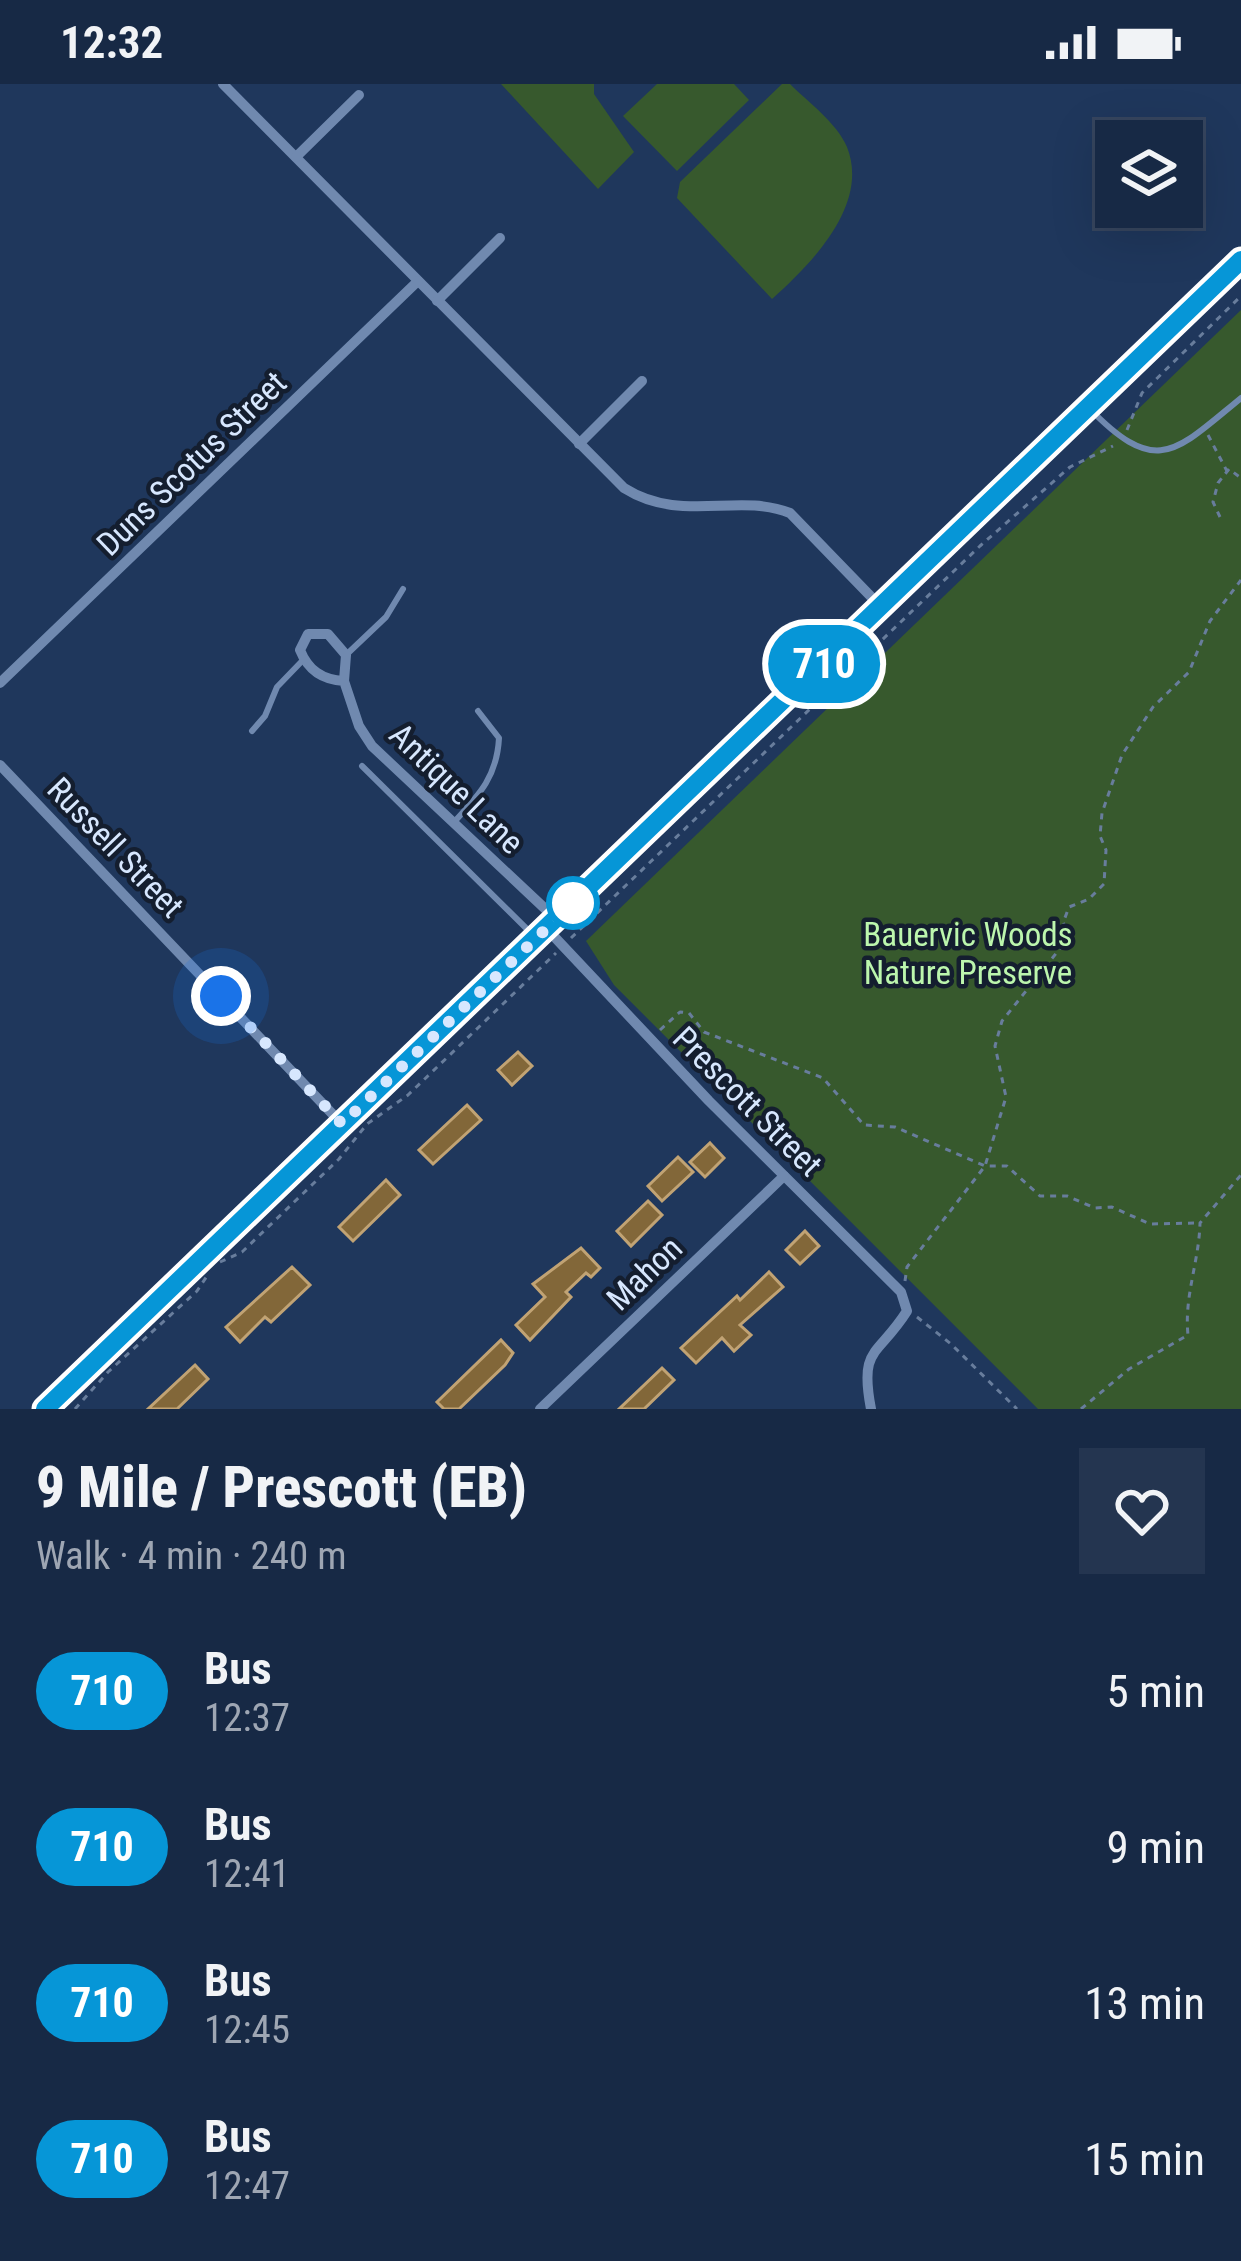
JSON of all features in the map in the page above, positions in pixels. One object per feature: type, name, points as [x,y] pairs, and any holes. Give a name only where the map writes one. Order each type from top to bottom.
[{"type":"main road","points":[[45,1409],[1241,260]]},
{"type":"street","points":[[223,84],[624,488],[673,506],[770,508],[790,513],[882,608]]},
{"type":"street","points":[[296,158],[359,95]]},
{"type":"street","points":[[437,301],[500,238]]},
{"type":"street","name":"Duns Scotus Street","points":[[0,683],[418,281]]},
{"type":"street","points":[[579,444],[642,381]]},
{"type":"street","points":[[344,681],[322,678],[304,659],[302,643],[308,634],[328,634],[346,655]]},
{"type":"street","name":"Antique Lane","points":[[346,655],[344,681],[363,735],[452,824],[546,929]]},
{"type":"street","name":"Russell Street","points":[[0,765],[342,1124]]},
{"type":"street","name":"Prescott Street","points":[[546,929],[901,1292],[907,1311]]},
{"type":"street","name":"Mahon","points":[[540,1409],[784,1176]]},
{"type":"street","points":[[871,1409],[866,1378],[869,1359],[907,1311]]},
{"type":"lane","points":[[1089,408],[1120,440],[1156,451],[1204,428],[1241,398]]},
{"type":"lane","points":[[346,655],[386,616],[403,589]]},
{"type":"lane","points":[[252,731],[265,716],[277,687],[304,659]]},
{"type":"lane","points":[[452,824],[488,785],[495,770],[499,738],[478,711]]},
{"type":"lane","points":[[362,766],[546,929]]},
{"type":"path","points":[[574,936],[980,546],[1070,467],[1120,440],[1142,393],[1241,296]]},
{"type":"path","points":[[1204,428],[1229,472],[1241,478]]},
{"type":"path","points":[[1220,518],[1214,493],[1229,472]]},
{"type":"path","points":[[901,1292],[907,1267],[985,1166],[1006,1097],[994,1046],[1002,1022],[1066,940],[1068,930],[1063,923],[1070,907],[1089,899],[1104,884],[1102,813],[1122,755],[1153,707],[1189,673],[1210,621],[1241,580]]},
{"type":"path","points":[[75,1409],[196,1291],[215,1265],[242,1252],[339,1160],[367,1124],[408,1094],[552,956]]},
{"type":"path","points":[[650,1040],[680,1012],[689,1013],[704,1032],[823,1078],[864,1125],[895,1127],[985,1166],[1007,1166],[1040,1196],[1067,1196],[1095,1208],[1112,1207],[1150,1224],[1200,1223]]},
{"type":"path","points":[[1082,1409],[1129,1370],[1188,1335],[1185,1307],[1200,1223],[1241,1175]]},
{"type":"path","points":[[907,1311],[930,1325],[1018,1409]]},
{"type":"green space","points":[[501,84],[594,84],[594,94],[634,152],[598,189]]},
{"type":"green space","points":[[657,84],[734,84],[749,100],[677,171],[623,116]]},
{"type":"green space","points":[[782,84],[790,84],[836,130],[847,147],[852,169],[844,211],[833,232],[772,299],[677,198],[680,182]]},
{"type":"green space","name":"Bauervic Woods Nature Preserve","points":[[1241,310],[1241,1409],[1038,1409],[614,985],[586,941]]},
{"type":"building","points":[[518,1052],[532,1066],[512,1085],[498,1070]]},
{"type":"building","points":[[467,1105],[481,1120],[433,1164],[419,1150]]},
{"type":"building","points":[[710,1143],[724,1158],[705,1177],[690,1162]]},
{"type":"building","points":[[678,1157],[693,1172],[662,1201],[648,1186]]},
{"type":"building","points":[[386,1180],[400,1195],[353,1241],[339,1227]]},
{"type":"building","points":[[648,1201],[662,1215],[631,1246],[617,1231]]},
{"type":"building","points":[[805,1231],[819,1246],[800,1264],[786,1250]]},
{"type":"building","points":[[581,1248],[600,1268],[591,1277],[586,1273],[566,1292],[571,1297],[530,1340],[516,1325],[545,1297],[533,1284]]},
{"type":"building","points":[[292,1267],[310,1285],[271,1322],[265,1317],[240,1342],[226,1327]]},
{"type":"building","points":[[769,1272],[783,1287],[740,1325],[751,1335],[734,1351],[722,1338],[696,1363],[681,1348]]},
{"type":"building","points":[[501,1340],[513,1353],[505,1365],[459,1409],[444,1409],[437,1402]]},
{"type":"building","points":[[195,1365],[208,1379],[177,1409],[148,1409]]},
{"type":"building","points":[[662,1368],[674,1380],[644,1409],[619,1409]]},
{"type":"bus line","name":"710","points":[[45,1409],[1241,260]]},
{"type":"route","points":[[221,996],[342,1124],[573,903]]}]
